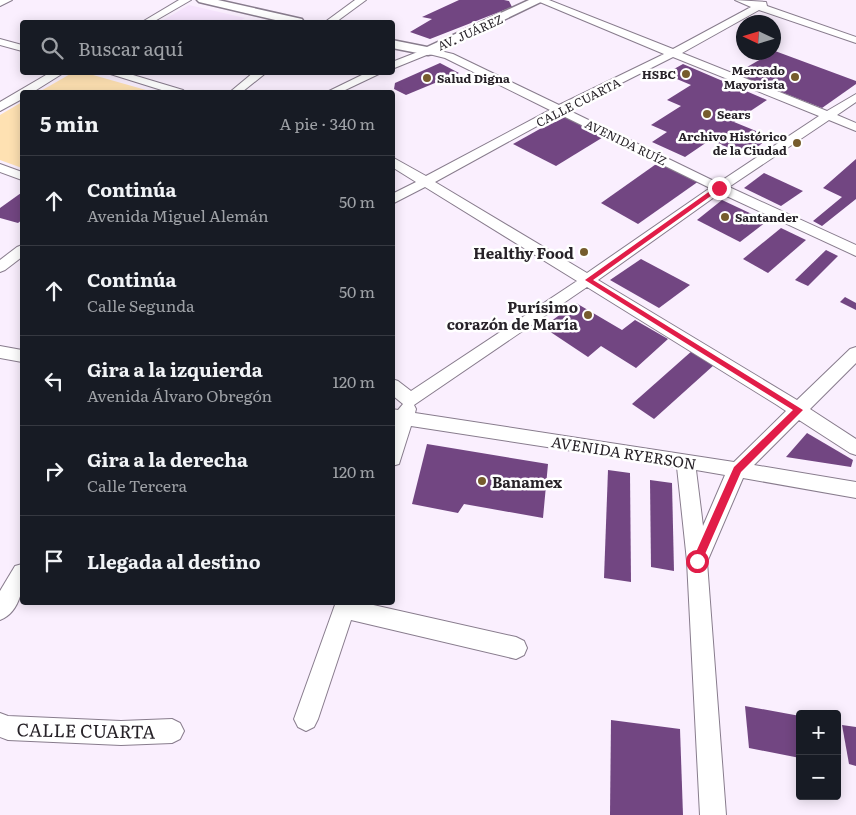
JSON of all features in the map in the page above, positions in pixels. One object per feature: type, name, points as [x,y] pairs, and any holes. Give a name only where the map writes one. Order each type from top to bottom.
[{"type":"street","points":[[0,3],[7,0]]},
{"type":"street","points":[[151,20],[186,0]]},
{"type":"street","points":[[203,0],[289,20]]},
{"type":"street","points":[[333,20],[361,0]]},
{"type":"street","points":[[539,0],[856,126]]},
{"type":"street","name":"AV. JUÁREZ","points":[[428,50],[523,9],[539,0]]},
{"type":"street","points":[[740,0],[856,35]]},
{"type":"street","points":[[758,4],[856,40]]},
{"type":"street","name":"CALLE CUARTA","points":[[395,198],[560,110],[674,53],[758,4]]},
{"type":"street","points":[[0,42],[20,47]]},
{"type":"street","name":"AVENIDA RUÍZ","points":[[395,44],[449,56],[719,188],[856,251]]},
{"type":"street","points":[[395,65],[428,50]]},
{"type":"street","points":[[29,90],[55,75]]},
{"type":"street","points":[[120,75],[172,90]]},
{"type":"street","points":[[237,90],[258,75]]},
{"type":"street","points":[[338,90],[371,75]]},
{"type":"street","points":[[0,107],[20,95]]},
{"type":"street","points":[[395,441],[399,418],[410,400],[588,280],[719,188],[856,97]]},
{"type":"street","points":[[395,163],[799,410],[856,448]]},
{"type":"street","points":[[0,168],[20,175]]},
{"type":"street","points":[[0,267],[20,252]]},
{"type":"street","points":[[0,352],[20,356]]},
{"type":"street","points":[[697,561],[738,470],[856,353]]},
{"type":"street","points":[[395,388],[410,400]]},
{"type":"street","name":"AVENIDA RYERSON","points":[[399,418],[686,461],[856,490]]},
{"type":"street","points":[[686,461],[697,561],[713,815]]},
{"type":"street","points":[[0,610],[20,576]]},
{"type":"street","points":[[306,719],[346,606],[516,648]]},
{"type":"street","name":"CALLE CUARTA","points":[[0,725],[8,728],[121,733],[172,731]]},
{"type":"shaded area","points":[[189,5],[245,18],[242,20],[163,20]]},
{"type":"shaded area","points":[[69,75],[93,75],[146,90],[42,90]]},
{"type":"shaded area","points":[[20,103],[20,167],[0,160],[0,115]]},
{"type":"building","points":[[459,0],[504,0],[509,1],[512,7],[430,39],[410,32],[432,19],[422,17]]},
{"type":"building","name":"Mercado Mayorista","points":[[781,53],[856,81],[856,84],[822,108],[735,74],[759,60],[781,60]]},
{"type":"building","name":"Salud Digna","points":[[440,63],[459,73],[406,95],[394,89],[395,83]]},
{"type":"building","name":"Sears","points":[[683,64],[767,100],[734,122],[771,137],[746,155],[710,140],[685,157],[652,142],[667,132],[651,125],[681,106],[667,100],[691,85],[665,74]]},
{"type":"building","points":[[563,116],[605,136],[556,166],[513,144]]},
{"type":"building","points":[[856,159],[856,199],[822,226],[813,221],[842,197],[823,188]]},
{"type":"building","points":[[659,162],[699,181],[638,224],[601,203]]},
{"type":"building","name":"Santander","points":[[764,173],[803,191],[781,206],[744,188]]},
{"type":"building","points":[[20,194],[20,222],[18,223],[0,218],[0,208]]},
{"type":"building","name":"Santander","points":[[722,200],[766,222],[740,242],[697,220]]},
{"type":"building","points":[[781,228],[806,240],[768,273],[743,259]]},
{"type":"building","points":[[826,250],[838,256],[808,286],[795,280]]},
{"type":"building","points":[[641,259],[690,285],[659,308],[610,280]]},
{"type":"building","points":[[845,297],[856,303],[856,310],[840,302]]},
{"type":"building","points":[[576,303],[622,330],[635,320],[668,339],[636,368],[601,346],[588,357],[543,327]]},
{"type":"building","points":[[693,350],[714,365],[654,419],[632,404]]},
{"type":"building","points":[[807,433],[853,460],[851,467],[786,457]]},
{"type":"building","name":"Banamex","points":[[427,444],[548,464],[543,518],[464,504],[458,513],[412,504]]},
{"type":"building","points":[[608,470],[630,473],[631,582],[604,578]]},
{"type":"building","points":[[650,480],[672,483],[674,571],[651,567]]},
{"type":"building","points":[[745,706],[796,715],[796,757],[749,748]]},
{"type":"building","points":[[611,720],[680,729],[683,815],[610,815]]},
{"type":"building","points":[[842,725],[856,727],[856,766],[849,764]]},
{"type":"place","name":"HSBC","points":[[686,74]]},
{"type":"place","name":"Mercado Mayorista","points":[[795,77]]},
{"type":"place","name":"Salud Digna","points":[[427,78]]},
{"type":"place","name":"Sears","points":[[707,114]]},
{"type":"place","name":"Archivo Histórico de la Ciudad","points":[[797,143]]},
{"type":"place","name":"Santander","points":[[725,217]]},
{"type":"place","name":"Healthy Food","points":[[584,252]]},
{"type":"place","name":"Purísimo corazón de María","points":[[588,315]]},
{"type":"place","name":"Banamex","points":[[482,481]]},
{"type":"route","points":[[697,561],[738,470],[799,410],[588,280],[719,188]]}]
